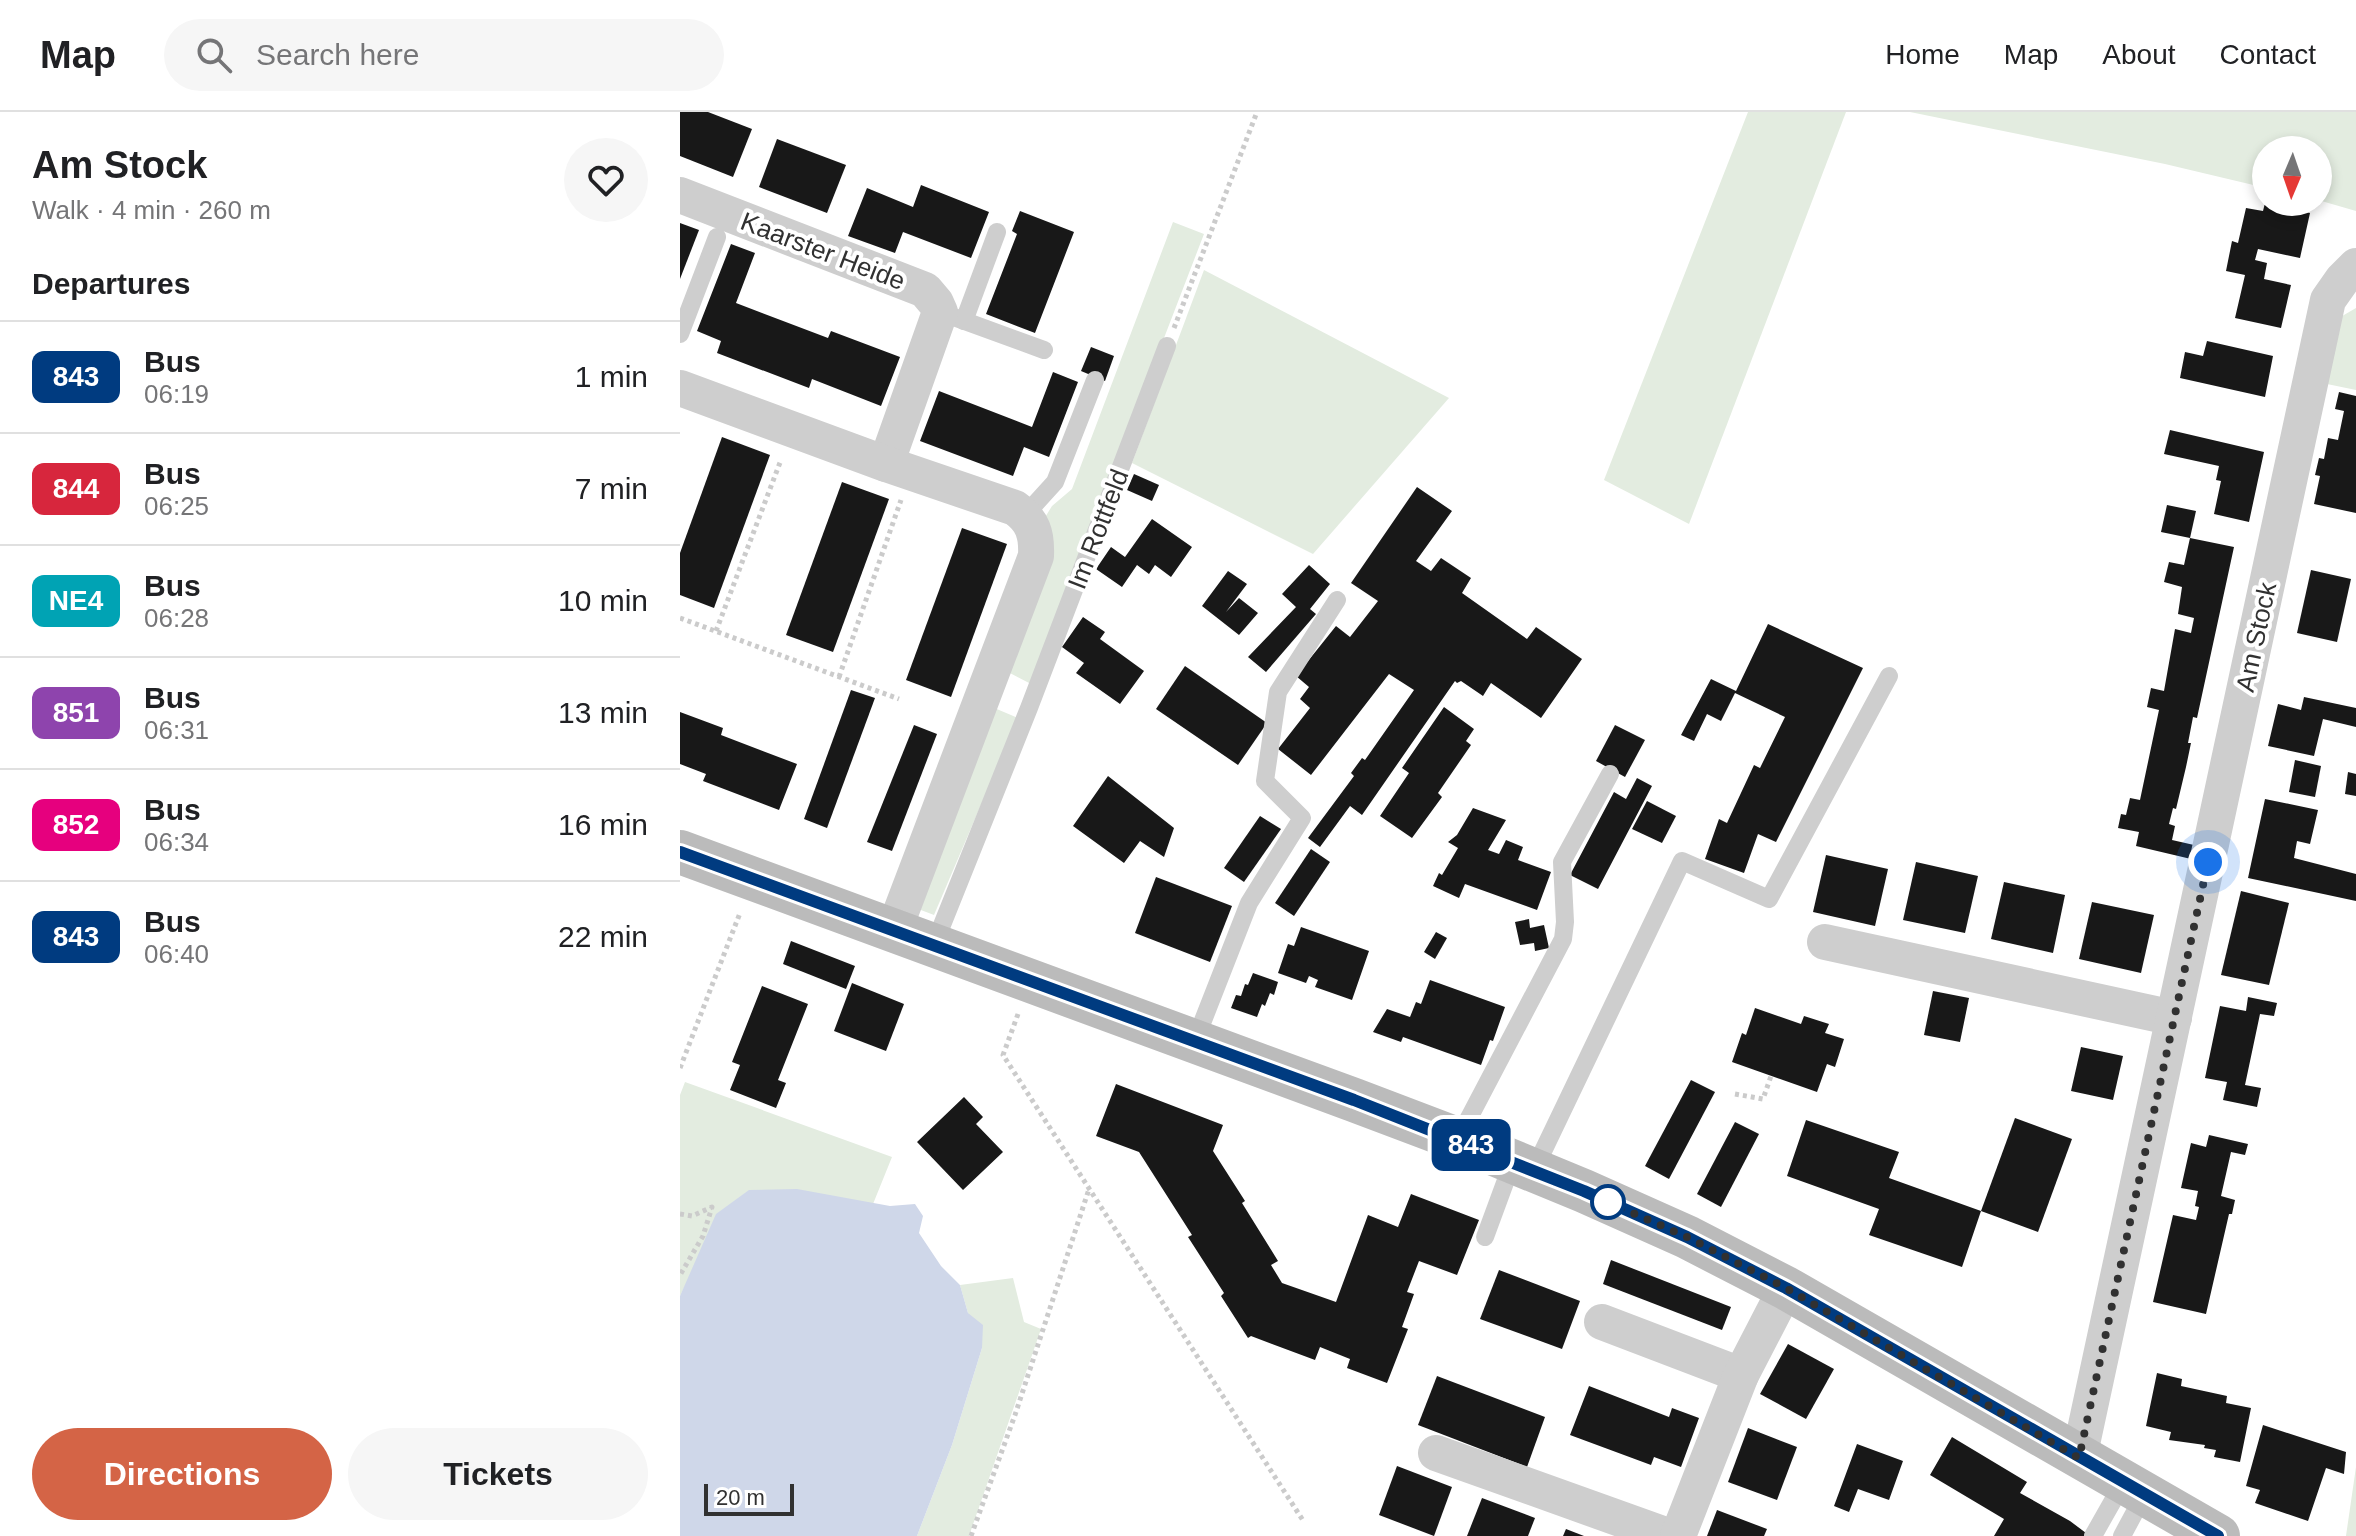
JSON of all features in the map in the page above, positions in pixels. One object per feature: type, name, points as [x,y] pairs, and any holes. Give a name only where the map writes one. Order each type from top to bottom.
[{"type":"main road","points":[[680,852],[1458,1139],[1687,1237],[1786,1288],[2218,1536]]},
{"type":"street","name":"Kaarster Heide","points":[[680,195],[925,290],[952,317]]},
{"type":"street","name":"Am Stock","points":[[2079,1458],[2328,300],[2356,266]]},
{"type":"street","points":[[898,468],[952,317]]},
{"type":"street","points":[[680,388],[1015,508],[1025,515]]},
{"type":"street","name":"Im Rottfeld","points":[[914,938],[1036,556],[1037,536],[1025,515]]},
{"type":"street","points":[[1825,942],[2174,1018]]},
{"type":"street","points":[[1678,1536],[1741,1375],[1786,1288]]},
{"type":"street","points":[[1602,1322],[1741,1375]]},
{"type":"street","points":[[1436,1453],[1668,1536]]},
{"type":"lane","points":[[997,232],[952,317],[1044,350]]},
{"type":"lane","points":[[680,334],[717,237]]},
{"type":"lane","name":"Im Rottfeld","points":[[914,938],[1029,708],[1167,346]]},
{"type":"lane","points":[[1025,515],[1055,482],[1095,380]]},
{"type":"lane","points":[[1195,1041],[1249,903],[1302,818],[1265,781],[1278,692],[1337,600]]},
{"type":"lane","points":[[1485,1237],[1682,861],[1769,899],[1889,676]]},
{"type":"lane","points":[[1458,1139],[1563,939],[1562,862],[1610,774]]},
{"type":"lane","points":[[2093,1536],[2134,1489]]},
{"type":"lane","points":[[2122,1536],[2134,1489]]},
{"type":"path","points":[[1167,346],[1257,112]]},
{"type":"path","points":[[716,631],[793,429]]},
{"type":"path","points":[[839,677],[898,468]]},
{"type":"path","points":[[680,618],[899,699]]},
{"type":"path","points":[[680,1068],[754,879]]},
{"type":"path","points":[[1031,981],[1003,1055],[1304,1522]]},
{"type":"path","points":[[1735,1094],[1763,1099],[1771,1076]]},
{"type":"path","points":[[971,1536],[1015,1415],[1089,1188]]},
{"type":"path","points":[[680,1214],[692,1216],[712,1207],[703,1236],[680,1275]]},
{"type":"shaded area","points":[[1748,112],[1846,112],[1689,524],[1604,480]]},
{"type":"shaded area","points":[[1910,112],[2356,112],[2356,211],[2332,204],[2332,136],[2252,136],[2252,185]]},
{"type":"shaded area","points":[[1173,222],[1204,234],[1031,684],[1006,671],[1044,519],[1052,506],[1072,489]]},
{"type":"shaded area","points":[[1204,270],[1449,398],[1313,554],[1132,463]]},
{"type":"shaded area","points":[[2356,308],[2356,390],[2327,384],[2325,326]]},
{"type":"shaded area","points":[[992,707],[1018,718],[934,915],[913,907]]},
{"type":"shaded area","points":[[685,1082],[892,1157],[873,1204],[850,1201],[698,1260],[680,1296],[680,1095]]},
{"type":"shaded area","points":[[1013,1278],[1024,1322],[1041,1329],[969,1536],[917,1536],[952,1445],[982,1348],[960,1285]]},
{"type":"shaded area","points":[[2356,1467],[2356,1536],[2346,1536]]},
{"type":"water","points":[[797,1189],[890,1206],[915,1204],[923,1216],[919,1233],[941,1266],[960,1285],[968,1313],[983,1325],[982,1348],[952,1445],[917,1536],[680,1536],[680,1296],[716,1214],[749,1190]]},
{"type":"building","points":[[680,112],[708,112],[752,129],[733,177],[680,156]]},
{"type":"building","points":[[777,139],[846,165],[827,213],[759,187]]},
{"type":"building","points":[[921,185],[989,212],[971,258],[903,232],[895,253],[848,236],[867,188],[913,207]]},
{"type":"building","points":[[2246,208],[2252,209],[2252,216],[2309,216],[2300,258],[2258,249],[2255,260],[2267,263],[2264,279],[2291,285],[2281,328],[2235,318],[2245,275],[2226,271],[2232,241],[2238,243]]},
{"type":"building","points":[[1020,211],[1074,232],[1035,333],[986,314],[1017,234],[1012,231]]},
{"type":"building","points":[[680,223],[699,230],[680,279]]},
{"type":"building","points":[[731,244],[755,253],[736,303],[828,338],[831,331],[900,357],[881,406],[812,379],[809,388],[717,353],[721,341],[697,331]]},
{"type":"building","points":[[2207,341],[2273,356],[2265,397],[2180,378],[2185,352],[2203,356]]},
{"type":"building","points":[[1091,347],[1114,356],[1105,381],[1081,371]]},
{"type":"building","points":[[1053,372],[1078,382],[1049,457],[1024,447],[1013,476],[920,441],[939,391],[1032,427]]},
{"type":"building","points":[[2339,392],[2356,396],[2356,513],[2314,504],[2320,476],[2315,475],[2319,458],[2324,459],[2328,438],[2338,440],[2344,411],[2335,409]]},
{"type":"building","points":[[2170,430],[2264,452],[2249,522],[2214,514],[2221,481],[2216,480],[2219,466],[2164,454]]},
{"type":"building","points":[[722,437],[770,455],[714,608],[680,595],[680,553]]},
{"type":"building","points":[[1134,474],[1159,485],[1152,501],[1127,490]]},
{"type":"building","points":[[842,482],[889,499],[833,652],[786,635]]},
{"type":"building","points":[[1417,487],[1452,511],[1416,561],[1431,571],[1441,558],[1471,578],[1462,593],[1527,639],[1536,627],[1582,659],[1541,718],[1491,683],[1483,696],[1461,681],[1455,681],[1362,815],[1350,806],[1320,847],[1308,838],[1354,776],[1351,773],[1362,758],[1365,760],[1414,690],[1389,674],[1311,775],[1278,749],[1310,708],[1300,699],[1309,687],[1296,676],[1336,626],[1350,637],[1378,601],[1351,583]]},
{"type":"building","points":[[2167,505],[2196,511],[2190,538],[2161,532]]},
{"type":"building","points":[[1152,519],[1192,547],[1171,577],[1155,565],[1149,574],[1137,565],[1122,587],[1096,569],[1111,547],[1125,557]]},
{"type":"building","points":[[962,528],[1007,544],[951,697],[906,680]]},
{"type":"building","points":[[2190,538],[2234,547],[2197,718],[2193,717],[2186,767],[2176,809],[2173,808],[2169,824],[2175,826],[2172,840],[2194,845],[2191,859],[2136,846],[2139,832],[2118,828],[2121,814],[2126,815],[2130,798],[2140,800],[2159,710],[2147,707],[2151,688],[2164,691],[2175,629],[2191,633],[2194,618],[2178,614],[2182,587],[2164,582],[2169,562],[2184,565]]},
{"type":"building","points":[[1309,565],[1330,584],[1310,609],[1316,614],[1266,672],[1248,657],[1296,607],[1282,594]]},
{"type":"building","points":[[2311,570],[2351,579],[2337,642],[2297,633]]},
{"type":"building","points":[[1228,571],[1247,584],[1226,612],[1239,598],[1258,613],[1239,635],[1202,606]]},
{"type":"building","points":[[1083,617],[1105,632],[1100,639],[1144,671],[1120,704],[1076,673],[1084,663],[1062,647]]},
{"type":"building","points":[[1768,624],[1863,668],[1776,842],[1758,834],[1744,873],[1705,859],[1719,819],[1727,823],[1754,765],[1760,768],[1785,717],[1735,693],[1721,721],[1707,714],[1694,741],[1681,735],[1711,679],[1736,691]]},
{"type":"building","points":[[1185,666],[1267,723],[1238,765],[1156,709]]},
{"type":"building","points":[[851,690],[875,698],[827,828],[804,819]]},
{"type":"building","points":[[2304,697],[2356,708],[2356,727],[2323,719],[2314,756],[2268,746],[2278,704],[2301,710]]},
{"type":"building","points":[[1444,707],[1474,729],[1466,741],[1471,745],[1438,793],[1442,797],[1412,838],[1380,816],[1409,773],[1402,768]]},
{"type":"building","points":[[680,712],[723,728],[721,735],[797,764],[779,810],[703,781],[706,774],[680,764]]},
{"type":"building","points":[[914,725],[937,734],[892,851],[867,842]]},
{"type":"building","points":[[1615,725],[1645,740],[1625,777],[1596,761]]},
{"type":"building","points":[[2295,760],[2321,766],[2315,797],[2289,792]]},
{"type":"building","points":[[2348,772],[2356,774],[2356,796],[2345,794]]},
{"type":"building","points":[[1108,776],[1174,828],[1164,857],[1140,841],[1124,863],[1073,826]]},
{"type":"building","points":[[1637,778],[1652,786],[1598,889],[1570,875],[1614,792],[1626,799]]},
{"type":"building","points":[[2265,799],[2318,810],[2310,844],[2297,841],[2294,858],[2356,874],[2356,901],[2248,878]]},
{"type":"building","points":[[1647,801],[1676,816],[1662,843],[1632,829]]},
{"type":"building","points":[[1473,808],[1506,820],[1488,850],[1499,854],[1506,840],[1523,847],[1518,860],[1551,872],[1537,910],[1465,884],[1459,898],[1433,886],[1458,848],[1448,842],[1457,835]]},
{"type":"building","points":[[1260,816],[1281,829],[1244,882],[1224,868]]},
{"type":"building","points":[[1311,849],[1330,862],[1294,916],[1275,903]]},
{"type":"building","points":[[1826,855],[1888,869],[1875,926],[1813,912]]},
{"type":"building","points":[[1916,862],[1978,876],[1965,933],[1903,920]]},
{"type":"building","points":[[1156,877],[1232,906],[1210,962],[1135,933]]},
{"type":"building","points":[[2004,882],[2065,895],[2053,953],[1991,939]]},
{"type":"building","points":[[2241,891],[2289,903],[2269,985],[2221,975]]},
{"type":"building","points":[[2092,902],[2154,915],[2141,973],[2079,959]]},
{"type":"building","points":[[1529,919],[1530,928],[1544,925],[1549,948],[1535,951],[1534,943],[1520,945],[1515,922]]},
{"type":"building","points":[[1301,927],[1369,951],[1352,1000],[1315,987],[1318,980],[1309,976],[1306,983],[1278,973],[1288,944],[1294,946]]},
{"type":"building","points":[[1436,932],[1447,938],[1435,959],[1424,952]]},
{"type":"building","points":[[791,941],[855,966],[846,989],[783,964]]},
{"type":"building","points":[[1253,973],[1278,982],[1274,995],[1270,993],[1257,1017],[1231,1008],[1236,995],[1241,996]]},
{"type":"building","points":[[1430,980],[1505,1007],[1481,1065],[1403,1037],[1401,1042],[1373,1032],[1387,1009],[1410,1017],[1416,1002],[1421,1004]]},
{"type":"building","points":[[852,983],[904,1004],[886,1051],[834,1031]]},
{"type":"building","points":[[762,986],[808,1004],[778,1080],[786,1083],[776,1108],[730,1090],[740,1065],[732,1062]]},
{"type":"building","points":[[1933,991],[1969,998],[1960,1042],[1924,1035]]},
{"type":"building","points":[[2248,997],[2277,1003],[2274,1016],[2260,1014],[2245,1085],[2261,1088],[2257,1107],[2223,1100],[2227,1082],[2205,1078],[2220,1006],[2246,1011]]},
{"type":"building","points":[[1755,1008],[1801,1024],[1804,1016],[1829,1024],[1825,1033],[1844,1039],[1835,1067],[1827,1064],[1817,1092],[1732,1062]]},
{"type":"building","points":[[2081,1047],[2123,1056],[2113,1100],[2071,1091]]},
{"type":"building","points":[[1691,1080],[1715,1092],[1669,1179],[1645,1166]]},
{"type":"building","points":[[1116,1084],[1223,1125],[1213,1151],[1278,1261],[1271,1265],[1282,1283],[1336,1302],[1368,1215],[1398,1227],[1411,1194],[1479,1220],[1457,1275],[1419,1261],[1407,1292],[1414,1294],[1402,1327],[1408,1329],[1387,1383],[1347,1368],[1350,1359],[1320,1347],[1315,1360],[1251,1336],[1248,1338],[1188,1237],[1192,1235],[1139,1152],[1096,1136]]},
{"type":"building","points":[[964,1097],[983,1117],[976,1124],[1003,1152],[963,1190],[917,1142]]},
{"type":"building","points":[[2015,1118],[2072,1139],[2038,1232],[1981,1211]]},
{"type":"building","points":[[1806,1120],[1899,1152],[1889,1178],[1981,1211],[1962,1267],[1869,1235],[1879,1209],[1787,1176]]},
{"type":"building","points":[[1735,1122],[1759,1134],[1721,1207],[1697,1194]]},
{"type":"building","points":[[2209,1135],[2248,1144],[2245,1155],[2231,1152],[2221,1196],[2235,1200],[2206,1314],[2153,1302],[2173,1215],[2196,1220],[2198,1191],[2181,1188],[2191,1143],[2206,1147]]},
{"type":"building","points":[[1611,1260],[1731,1307],[1722,1330],[1603,1284]]},
{"type":"building","points":[[1499,1270],[1580,1301],[1562,1349],[1480,1319]]},
{"type":"building","points":[[1788,1344],[1834,1369],[1806,1419],[1760,1394]]},
{"type":"building","points":[[2157,1373],[2182,1379],[2181,1386],[2227,1396],[2226,1403],[2251,1408],[2240,1462],[2214,1457],[2216,1450],[2204,1448],[2205,1445],[2169,1440],[2171,1432],[2146,1426]]},
{"type":"building","points":[[1437,1376],[1545,1417],[1527,1467],[1418,1425]]},
{"type":"building","points":[[1589,1386],[1669,1417],[1672,1408],[1699,1418],[1681,1467],[1654,1457],[1651,1465],[1570,1435]]},
{"type":"building","points":[[2263,1425],[2346,1452],[2344,1474],[2326,1468],[2308,1521],[2255,1503],[2260,1490],[2246,1486]]},
{"type":"building","points":[[1748,1428],[1797,1447],[1777,1500],[1728,1482]]},
{"type":"building","points":[[1952,1437],[2027,1482],[2020,1493],[2070,1521],[2086,1533],[2084,1536],[1994,1536],[2004,1519],[1930,1475]]},
{"type":"building","points":[[1857,1444],[1903,1461],[1889,1500],[1858,1489],[1849,1512],[1834,1506]]},
{"type":"building","points":[[1397,1466],[1452,1487],[1434,1536],[1379,1515]]},
{"type":"building","points":[[1482,1498],[1535,1518],[1528,1536],[1467,1536]]},
{"type":"building","points":[[1717,1510],[1767,1529],[1764,1536],[1707,1536]]},
{"type":"building","points":[[1566,1529],[1584,1536],[1563,1536]]},
{"type":"bus line","name":"843","points":[[680,852],[1354,1100],[1584,1191],[1687,1237],[1786,1288],[2218,1536]]},
{"type":"route","points":[[1608,1202],[1687,1237],[1786,1288],[2079,1458],[2208,862]]}]
